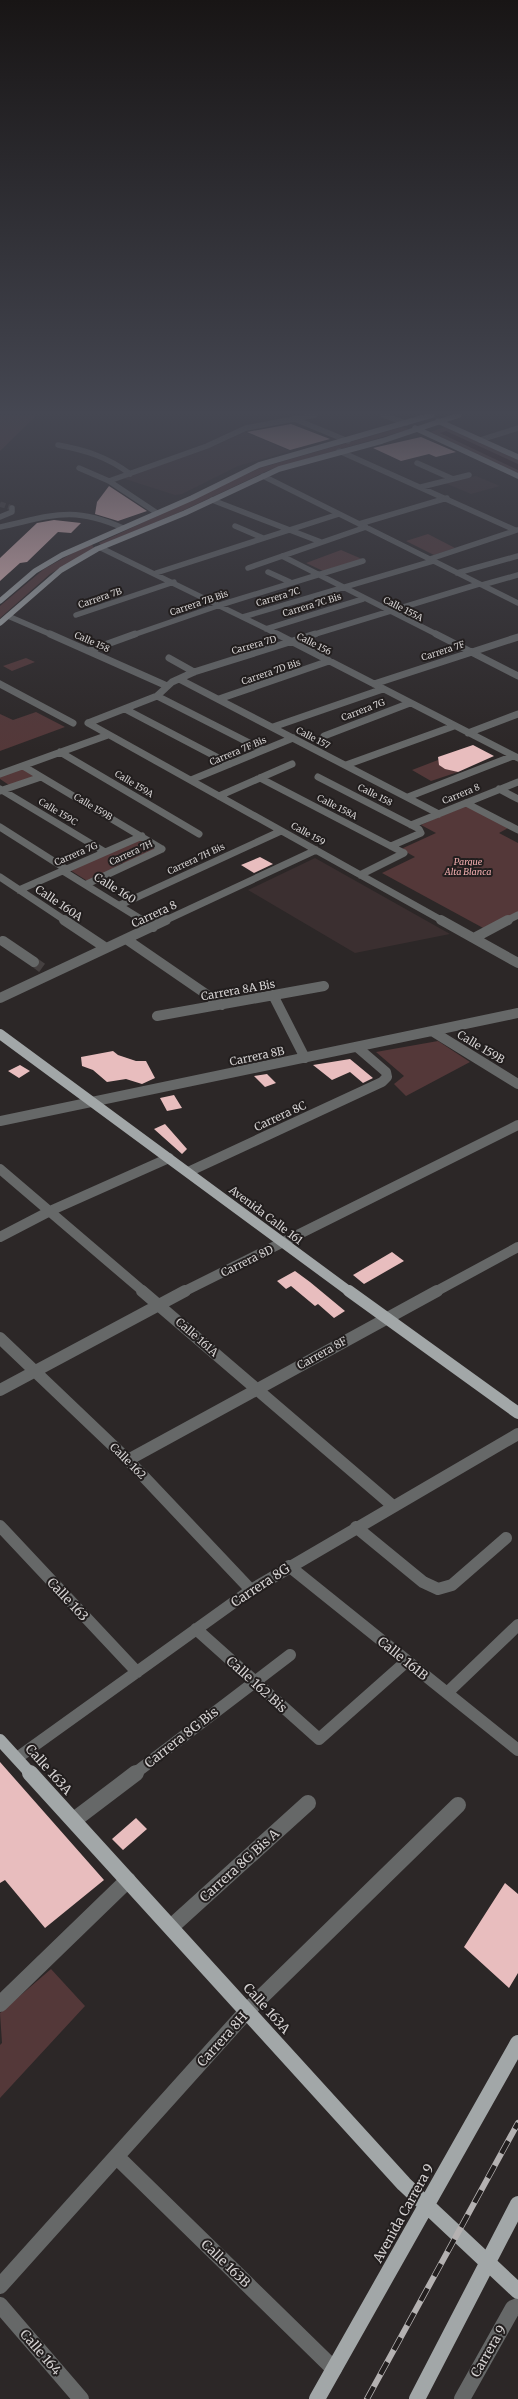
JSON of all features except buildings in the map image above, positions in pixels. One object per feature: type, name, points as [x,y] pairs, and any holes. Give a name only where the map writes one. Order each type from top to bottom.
[{"type":"main road","points":[[0,623],[61,570],[101,548],[150,527]]},
{"type":"main road","points":[[0,601],[50,561],[123,528]]},
{"type":"main road","points":[[101,548],[97,546],[97,542],[114,532]]},
{"type":"main road","name":"Avenida Calle 161","points":[[0,1034],[385,1318],[518,1413]]},
{"type":"main road","name":"Calle 163A","points":[[0,1740],[426,2206],[488,2261],[518,2291]]},
{"type":"main road","name":"Avenida Carrera 9","points":[[317,2399],[518,2043]]},
{"type":"main road","points":[[417,2399],[518,2204]]},
{"type":"street","points":[[237,527],[264,538]]},
{"type":"street","points":[[280,527],[322,542]]},
{"type":"street","points":[[156,573],[298,527]]},
{"type":"street","points":[[248,568],[366,527],[518,603]]},
{"type":"street","name":"Carrera 7C","points":[[244,617],[432,560],[517,530]]},
{"type":"street","name":"Calle 156","points":[[101,548],[156,573],[244,617],[515,757]]},
{"type":"street","name":"Calle 155A","points":[[282,556],[363,599],[517,675]]},
{"type":"street","points":[[457,573],[518,556]]},
{"type":"street","name":"Carrera 7B Bis","points":[[88,651],[290,582],[363,561]]},
{"type":"street","points":[[268,572],[290,582]]},
{"type":"street","name":"Carrera 7D","points":[[88,723],[157,696],[167,686],[179,678],[194,672],[480,584],[518,575]]},
{"type":"street","name":"Carrera 7B","points":[[76,615],[174,582]]},
{"type":"street","name":"Carrera 7C Bis","points":[[266,629],[363,599]]},
{"type":"street","name":"Calle 158","points":[[8,616],[167,686]]},
{"type":"street","name":"Carrera 7F","points":[[374,684],[518,637]]},
{"type":"street","points":[[169,658],[194,672]]},
{"type":"street","name":"Carrera 7D Bis","points":[[219,700],[329,661]]},
{"type":"street","name":"Calle 157","points":[[179,678],[439,814]]},
{"type":"street","points":[[0,684],[73,722]]},
{"type":"street","points":[[273,728],[383,689]]},
{"type":"street","points":[[157,696],[263,750]]},
{"type":"street","name":"Carrera 7G","points":[[324,736],[410,703]]},
{"type":"street","points":[[125,709],[230,764]]},
{"type":"street","points":[[468,733],[518,714]]},
{"type":"street","name":"Calle 159","points":[[88,723],[518,963]]},
{"type":"street","points":[[346,765],[454,726]]},
{"type":"street","points":[[0,774],[108,735]]},
{"type":"street","name":"Carrera 7F Bis","points":[[191,780],[293,738]]},
{"type":"street","name":"Calle 159A","points":[[60,752],[198,834]]},
{"type":"street","points":[[408,797],[515,757]]},
{"type":"street","points":[[219,796],[292,764]]},
{"type":"street","name":"Calle 159B","points":[[23,766],[162,849]]},
{"type":"street","points":[[1,790],[41,777]]},
{"type":"street","name":"Calle 158","points":[[318,777],[419,829],[421,833],[391,846]]},
{"type":"street","name":"Calle 158A","points":[[260,778],[404,853],[360,875]]},
{"type":"street","name":"Carrera 8","points":[[411,825],[518,782]]},
{"type":"street","points":[[499,789],[518,799]]},
{"type":"street","name":"Calle 159C","points":[[1,790],[105,852]]},
{"type":"street","points":[[466,803],[518,830]]},
{"type":"street","name":"Calle 160","points":[[0,827],[153,927]]},
{"type":"street","name":"Carrera 7H Bis","points":[[120,905],[281,831]]},
{"type":"street","name":"Carrera 7G","points":[[20,890],[142,836]]},
{"type":"street","name":"Carrera 7H","points":[[86,884],[162,849]]},
{"type":"street","name":"Carrera 8","points":[[0,998],[48,972],[153,927],[316,850]]},
{"type":"street","name":"Calle 160A","points":[[0,877],[106,948]]},
{"type":"street","points":[[474,938],[518,916]]},
{"type":"street","points":[[126,939],[222,1005]]},
{"type":"street","points":[[3,941],[34,962]]},
{"type":"street","name":"Carrera 8A Bis","points":[[157,1016],[324,986]]},
{"type":"street","points":[[273,995],[305,1058]]},
{"type":"street","name":"Carrera 8B","points":[[0,1121],[518,1013]]},
{"type":"street","name":"Calle 159B","points":[[432,1031],[518,1084]]},
{"type":"street","name":"Carrera 8C","points":[[188,1172],[382,1082],[387,1077],[386,1072],[357,1047]]},
{"type":"street","name":"Carrera 8D","points":[[0,1390],[160,1304],[518,1125]]},
{"type":"street","points":[[0,1237],[50,1211],[169,1158]]},
{"type":"street","name":"Calle 161A","points":[[0,1169],[160,1304],[393,1506]]},
{"type":"street","name":"Carrera 8F","points":[[128,1460],[385,1318],[518,1247]]},
{"type":"street","name":"Calle 162","points":[[0,1338],[128,1460],[251,1590]]},
{"type":"street","name":"Carrera 8G","points":[[17,1758],[251,1590],[289,1566],[518,1434]]},
{"type":"street","name":"Calle 163","points":[[0,1526],[137,1672]]},
{"type":"street","points":[[356,1527],[423,1582],[438,1589],[452,1585],[506,1538]]},
{"type":"street","name":"Calle 161B","points":[[289,1566],[518,1750]]},
{"type":"street","points":[[447,1693],[518,1625]]},
{"type":"street","name":"Calle 162 Bis","points":[[196,1629],[319,1739],[407,1661]]},
{"type":"street","name":"Carrera 8G Bis","points":[[74,1820],[290,1655]]},
{"type":"street","name":"Carrera 8G Bis A","points":[[171,1927],[308,1803]]},
{"type":"street","name":"Carrera 8H","points":[[0,2286],[247,2011],[458,1805]]},
{"type":"street","points":[[0,2004],[128,1880]]},
{"type":"street","name":"Calle 163B","points":[[117,2157],[334,2369]]},
{"type":"street","name":"Calle 164","points":[[0,2305],[81,2399]]},
{"type":"street","name":"Carrera 9","points":[[462,2399],[513,2308],[518,2306]]},
{"type":"shaded area","points":[[315,858],[450,934],[355,953],[248,890]]},
{"type":"green space","points":[[133,527],[144,527],[101,545],[99,543]]},
{"type":"green space","points":[[428,534],[455,548],[434,555],[406,541]]},
{"type":"green space","points":[[91,543],[94,548],[50,574],[0,618],[0,606],[44,569]]},
{"type":"green space","points":[[341,550],[362,559],[323,571],[306,563]]},
{"type":"green space","points":[[26,658],[35,662],[12,671],[3,666]]},
{"type":"green space","points":[[36,712],[65,727],[0,751],[0,714],[13,720]]},
{"type":"green space","points":[[438,760],[458,772],[431,781],[412,770]]},
{"type":"green space","points":[[20,767],[37,777],[12,787],[0,779],[0,775]]},
{"type":"green space","name":"Parque Alta Blanca","points":[[464,805],[510,827],[499,833],[518,843],[518,912],[485,929],[382,873],[415,857],[401,849],[436,833],[421,825]]},
{"type":"green space","points":[[139,840],[157,850],[125,865],[122,863],[89,882],[70,870]]},
{"type":"green space","points":[[438,1041],[470,1062],[406,1096],[394,1084],[404,1076],[376,1052]]},
{"type":"green space","points":[[51,1969],[85,2006],[0,2098],[0,2045],[2,2043],[0,2013]]},
{"type":"tunnel","points":[[34,962],[45,970]]},
{"type":"railway","points":[[367,2399],[518,2123]]}]
